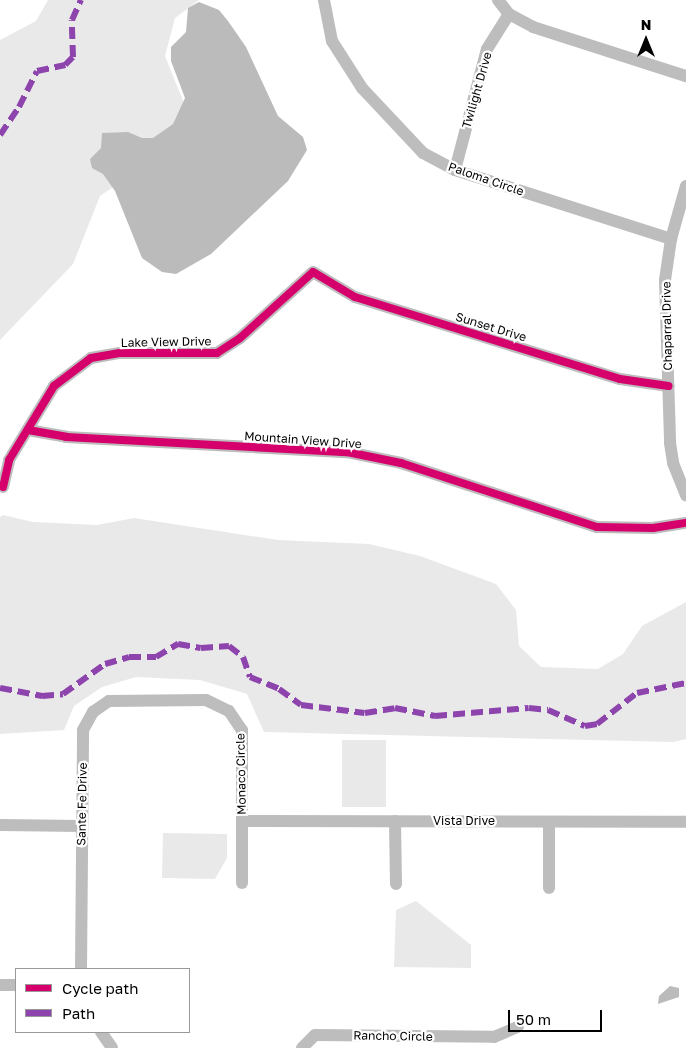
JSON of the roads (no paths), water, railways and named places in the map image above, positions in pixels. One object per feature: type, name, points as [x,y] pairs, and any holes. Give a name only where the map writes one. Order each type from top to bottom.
[{"type":"street","name":"Paloma Circle","points":[[324,0],[332,41],[362,88],[423,153],[455,170],[671,239]]},
{"type":"street","points":[[498,0],[509,14],[533,27],[686,76]]},
{"type":"street","name":"Twilight Drive","points":[[455,170],[487,49],[509,14]]},
{"type":"street","name":"Chaparral Drive","points":[[686,186],[671,239],[666,280],[668,386],[673,462],[686,495]]},
{"type":"street","name":"Sunset Drive","points":[[313,272],[355,296],[620,379],[668,386]]},
{"type":"street","name":"Lake View Drive","points":[[3,487],[9,460],[54,386],[91,358],[120,353],[217,353],[240,338],[313,272]]},
{"type":"street","name":"Mountain View Drive","points":[[28,430],[66,437],[346,452],[401,462],[597,527],[653,528],[686,523]]},
{"type":"street","name":"Monaco Circle","points":[[160,700],[206,700],[229,711],[242,730],[242,883]]},
{"type":"street","name":"Sante Fe Drive","points":[[81,968],[83,730],[93,712],[109,701],[160,700]]},
{"type":"street","name":"Vista Drive","points":[[242,821],[686,822]]},
{"type":"street","points":[[395,821],[396,884]]},
{"type":"street","points":[[549,822],[549,888]]},
{"type":"street","points":[[0,825],[82,826]]},
{"type":"street","points":[[0,985],[15,985]]},
{"type":"street","name":"Rancho Circle","points":[[302,1048],[315,1035],[494,1037],[518,1027]]},
{"type":"street","points":[[102,1033],[112,1048]]}]
